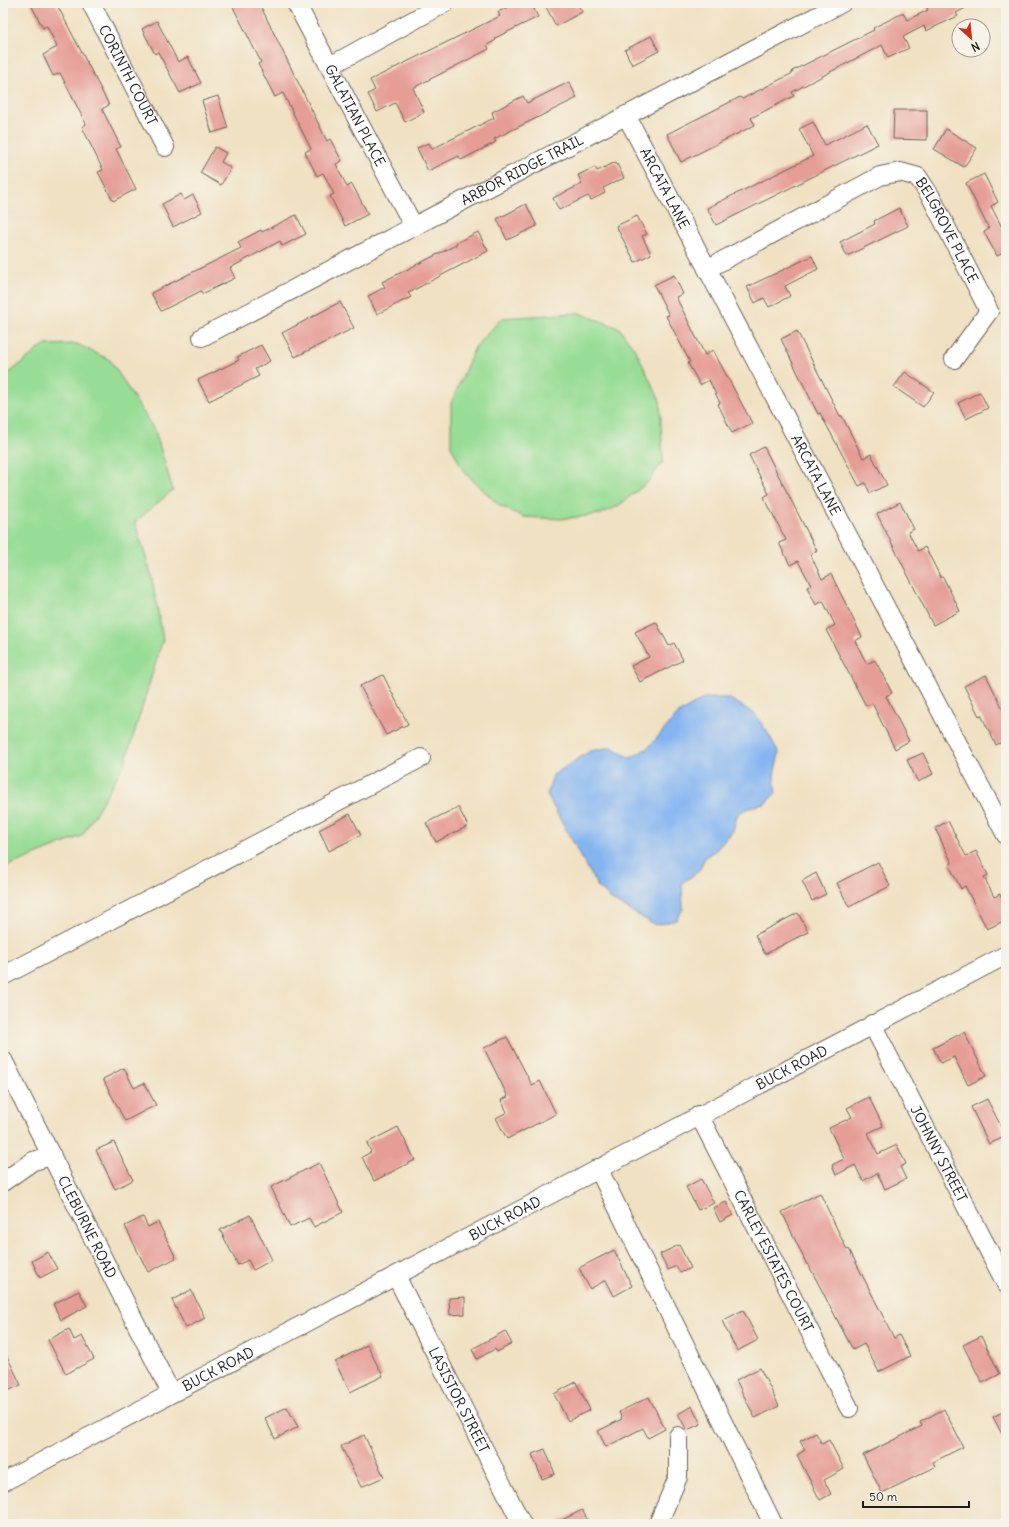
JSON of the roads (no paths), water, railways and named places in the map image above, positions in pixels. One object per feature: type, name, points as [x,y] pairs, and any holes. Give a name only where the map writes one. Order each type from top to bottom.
[{"type":"street","name":"CORINTH COURT","points":[[91,3],[164,147]]},
{"type":"street","name":"GALATIAN PLACE","points":[[296,3],[414,227]]},
{"type":"street","points":[[330,66],[445,3]]},
{"type":"street","name":"ARBOR RIDGE TRAIL","points":[[202,337],[842,3]]},
{"type":"street","name":"ARCATA LANE","points":[[626,115],[1006,835]]},
{"type":"street","name":"BELGROVE PLACE","points":[[707,269],[880,176],[900,172],[918,177],[931,197],[989,311],[954,359]]},
{"type":"street","points":[[3,976],[421,758]]},
{"type":"street","name":"BUCK ROAD","points":[[3,1482],[872,1024],[1006,955]]},
{"type":"street","name":"JOHNNY STREET","points":[[872,1024],[1006,1284]]},
{"type":"street","name":"CLEBURNE ROAD","points":[[3,1060],[172,1393]]},
{"type":"street","name":"CARLEY ESTATES COURT","points":[[699,1115],[849,1408]]},
{"type":"street","points":[[3,1182],[33,1161],[52,1156]]},
{"type":"street","points":[[598,1168],[773,1524]]},
{"type":"street","name":"LASISTOR STREET","points":[[396,1276],[522,1524]]},
{"type":"street","points":[[658,1524],[678,1477],[678,1436]]},
{"type":"water","points":[[704,698],[728,698],[754,713],[768,733],[779,753],[774,775],[776,793],[765,804],[754,806],[738,813],[733,831],[716,850],[705,857],[699,871],[682,883],[683,909],[676,920],[655,925],[612,900],[598,887],[547,795],[553,775],[590,751],[611,747],[630,758],[648,748],[678,714]]}]
